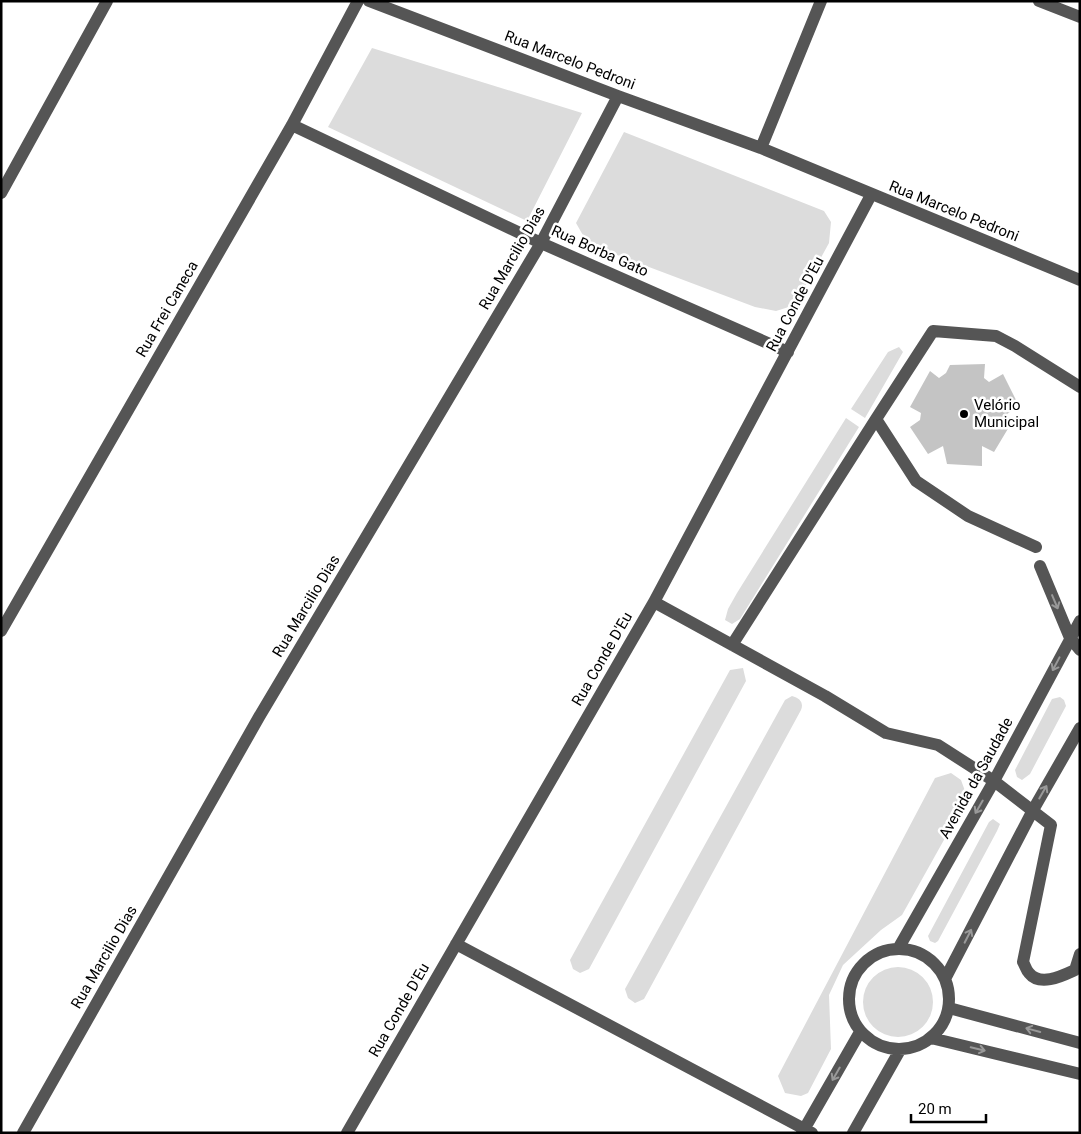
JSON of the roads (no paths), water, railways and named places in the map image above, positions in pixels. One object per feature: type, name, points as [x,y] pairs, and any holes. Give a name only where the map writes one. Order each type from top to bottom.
[{"type":"street","points":[[1,193],[106,1]]},
{"type":"street","name":"Rua Frei Caneca","points":[[1,631],[292,125],[358,1]]},
{"type":"street","name":"Rua Marcelo Pedroni","points":[[369,1],[760,148],[1080,280]]},
{"type":"street","points":[[760,148],[821,1]]},
{"type":"street","points":[[1039,1],[1080,17]]},
{"type":"street","name":"Rua Marcilio Dias","points":[[23,1133],[259,717],[541,243],[618,96]]},
{"type":"street","name":"Rua Borba Gato","points":[[292,125],[541,243],[788,352]]},
{"type":"street","name":"Rua Conde D'Eu","points":[[348,1133],[654,602],[872,195]]},
{"type":"street","points":[[732,645],[933,331],[996,336],[1080,387]]},
{"type":"street","points":[[876,419],[916,481],[968,516],[1036,548]]},
{"type":"street","points":[[1040,566],[1070,638],[1080,650]]},
{"type":"street","points":[[654,602],[825,696],[886,733],[938,745],[994,781],[1052,825],[1023,962],[1030,974],[1041,980],[1056,979],[1075,970],[1080,954]]},
{"type":"street","name":"Avenida da Saudade","points":[[898,949],[994,781],[1080,621]]},
{"type":"street","points":[[945,979],[1033,810],[1080,728]]},
{"type":"street","points":[[456,944],[806,1131],[860,1032]]},
{"type":"street","points":[[898,949],[913,951],[926,957],[937,967],[945,979],[949,993],[949,1008],[939,1030],[922,1044],[900,1050],[885,1048],[871,1041],[860,1032],[852,1018],[848,1002],[850,986],[857,971],[868,960],[882,952],[898,949]]},
{"type":"street","points":[[949,1008],[1080,1043]]},
{"type":"street","points":[[931,1038],[1080,1074]]},
{"type":"street","points":[[854,1133],[900,1050]]},
{"type":"place","name":"Velório Municipal","points":[[964,414]]}]
